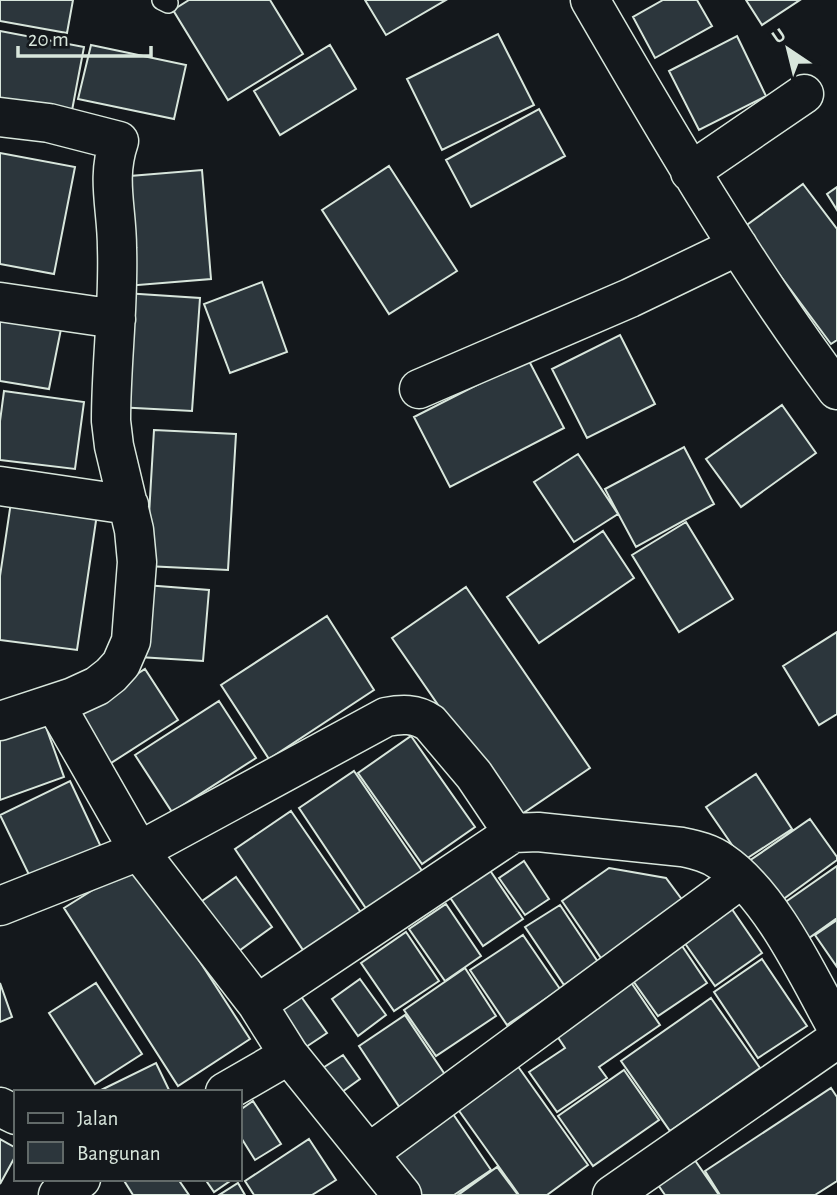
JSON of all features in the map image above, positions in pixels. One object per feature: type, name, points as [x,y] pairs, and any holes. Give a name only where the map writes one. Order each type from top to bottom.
[{"type":"street","points":[[590,0],[690,172],[781,314],[834,380]]},
{"type":"street","points":[[690,172],[804,93]]},
{"type":"street","points":[[0,117],[49,123],[119,141],[112,178],[117,247],[111,421],[114,446],[134,530],[137,562],[131,641],[121,664],[111,676],[97,686],[55,704],[0,721]]},
{"type":"street","points":[[419,389],[630,298],[738,246]]},
{"type":"street","points":[[0,302],[116,319]]},
{"type":"street","points":[[0,486],[129,505]]},
{"type":"street","points":[[55,704],[139,851],[257,1004],[289,1055],[369,1153],[390,1191]]},
{"type":"street","points":[[0,906],[139,851],[386,718],[397,715],[422,718],[430,723],[474,775],[513,833]]},
{"type":"street","points":[[257,1004],[513,833],[538,832],[682,847],[701,851],[722,861],[764,904],[786,936],[837,1028]]},
{"type":"street","points":[[369,1153],[741,879]]},
{"type":"street","points":[[612,1195],[837,1039]]},
{"type":"street","points":[[228,1090],[289,1055]]},
{"type":"street","points":[[58,1195],[78,1181]]},
{"type":"building","points":[[0,0],[73,0],[67,33],[0,21]]},
{"type":"building","points":[[189,0],[270,0],[303,54],[228,100],[173,10]]},
{"type":"building","points":[[365,0],[446,0],[386,35]]},
{"type":"building","points":[[663,0],[697,0],[712,26],[655,58],[633,17]]},
{"type":"building","points":[[746,0],[800,0],[762,25]]},
{"type":"building","points":[[0,31],[84,47],[70,121],[0,108]]},
{"type":"building","points":[[498,34],[534,105],[442,150],[407,79]]},
{"type":"building","points":[[737,36],[766,96],[699,130],[669,71]]},
{"type":"building","points":[[91,45],[186,65],[174,119],[78,99]]},
{"type":"building","points":[[330,45],[356,89],[280,135],[254,91]]},
{"type":"building","points":[[539,109],[565,156],[471,207],[446,160]]},
{"type":"building","points":[[0,153],[75,167],[54,274],[0,264]]},
{"type":"building","points":[[389,166],[457,271],[389,314],[322,210]]},
{"type":"building","points":[[202,170],[211,279],[126,286],[118,177]]},
{"type":"building","points":[[803,184],[837,229],[837,340],[831,344],[744,227]]},
{"type":"building","points":[[837,187],[837,210],[827,194]]},
{"type":"building","points":[[262,282],[287,352],[230,373],[204,304]]},
{"type":"building","points":[[124,293],[200,298],[192,411],[116,407]]},
{"type":"building","points":[[0,318],[61,329],[49,389],[0,381]]},
{"type":"building","points":[[620,335],[655,404],[587,438],[552,369]]},
{"type":"building","points":[[528,359],[564,428],[450,487],[414,417]]},
{"type":"building","points":[[4,391],[84,402],[75,469],[0,460],[0,421]]},
{"type":"building","points":[[782,405],[816,453],[741,507],[706,459]]},
{"type":"building","points":[[154,430],[236,434],[228,570],[146,566]]},
{"type":"building","points":[[684,447],[714,504],[636,547],[605,489]]},
{"type":"building","points":[[578,454],[618,514],[574,542],[534,482]]},
{"type":"building","points":[[11,502],[97,514],[77,650],[0,640],[0,576]]},
{"type":"building","points":[[686,522],[733,599],[679,632],[632,555]]},
{"type":"building","points":[[603,531],[634,578],[539,643],[507,597]]},
{"type":"building","points":[[145,585],[209,590],[203,661],[139,657]]},
{"type":"building","points":[[466,587],[590,768],[516,818],[392,638]]},
{"type":"building","points":[[327,616],[374,690],[269,759],[221,685]]},
{"type":"building","points":[[837,632],[837,714],[819,725],[783,666]]},
{"type":"building","points":[[145,669],[178,720],[108,765],[75,714]]},
{"type":"building","points":[[219,701],[256,758],[172,812],[135,755]]},
{"type":"building","points":[[42,716],[64,777],[0,800],[0,731]]},
{"type":"building","points":[[411,736],[475,827],[422,864],[358,773]]},
{"type":"building","points":[[354,771],[431,884],[375,922],[299,808]]},
{"type":"building","points":[[756,774],[792,829],[743,861],[706,807]]},
{"type":"building","points":[[70,781],[102,849],[33,883],[0,815]]},
{"type":"building","points":[[291,811],[362,914],[305,953],[235,849]]},
{"type":"building","points":[[810,819],[837,860],[778,903],[749,861]]},
{"type":"building","points":[[524,861],[549,899],[525,915],[499,878]]},
{"type":"building","points":[[136,863],[250,1039],[178,1086],[64,908]]},
{"type":"building","points":[[487,866],[523,919],[483,946],[447,893]]},
{"type":"building","points":[[837,866],[837,918],[809,938],[784,903]]},
{"type":"building","points":[[609,868],[666,878],[686,905],[603,961],[562,901]]},
{"type":"building","points":[[236,877],[272,927],[232,956],[195,906]]},
{"type":"building","points":[[725,899],[762,953],[715,986],[677,932]]},
{"type":"building","points":[[446,904],[481,956],[445,981],[409,929]]},
{"type":"building","points":[[560,905],[598,962],[564,985],[525,927]]},
{"type":"building","points":[[837,920],[837,967],[815,935]]},
{"type":"building","points":[[406,932],[439,981],[394,1011],[361,963]]},
{"type":"building","points":[[674,934],[707,983],[658,1016],[624,968]]},
{"type":"building","points":[[523,935],[560,989],[507,1025],[470,970]]},
{"type":"building","points":[[762,959],[807,1026],[758,1058],[714,992]]},
{"type":"building","points":[[465,968],[496,1016],[436,1056],[404,1010]]},
{"type":"building","points":[[626,975],[660,1025],[599,1067],[607,1078],[557,1112],[529,1072],[565,1048],[551,1027]]},
{"type":"building","points":[[360,979],[386,1015],[358,1036],[332,999]]},
{"type":"building","points":[[0,983],[12,1017],[0,1022]]},
{"type":"building","points":[[96,983],[142,1054],[95,1084],[49,1013]]},
{"type":"building","points":[[300,995],[327,1033],[297,1053],[270,1016]]},
{"type":"building","points":[[711,998],[760,1068],[670,1131],[621,1061]]},
{"type":"building","points":[[405,1015],[450,1082],[404,1114],[359,1046]]},
{"type":"building","points":[[343,1055],[360,1079],[335,1097],[318,1071]]},
{"type":"building","points":[[156,1063],[169,1090],[101,1090]]},
{"type":"building","points":[[517,1065],[588,1165],[547,1195],[519,1195],[457,1108]]},
{"type":"building","points":[[624,1070],[659,1120],[593,1166],[558,1116]]},
{"type":"building","points":[[831,1088],[837,1097],[837,1181],[815,1195],[720,1195],[705,1171]]},
{"type":"building","points":[[253,1101],[281,1144],[255,1160],[242,1139],[242,1109]]},
{"type":"building","points":[[449,1108],[491,1170],[454,1195],[413,1195],[383,1153]]},
{"type":"building","points":[[0,1139],[14,1147],[14,1159],[0,1184]]},
{"type":"building","points":[[309,1139],[336,1180],[312,1195],[254,1195],[245,1181]]},
{"type":"building","points":[[692,1156],[719,1195],[665,1195],[656,1182]]},
{"type":"building","points":[[497,1167],[518,1195],[458,1195]]},
{"type":"building","points":[[124,1181],[179,1181],[189,1195],[133,1195]]},
{"type":"building","points":[[206,1181],[230,1181],[214,1192]]},
{"type":"building","points":[[238,1183],[245,1195],[219,1195]]}]
